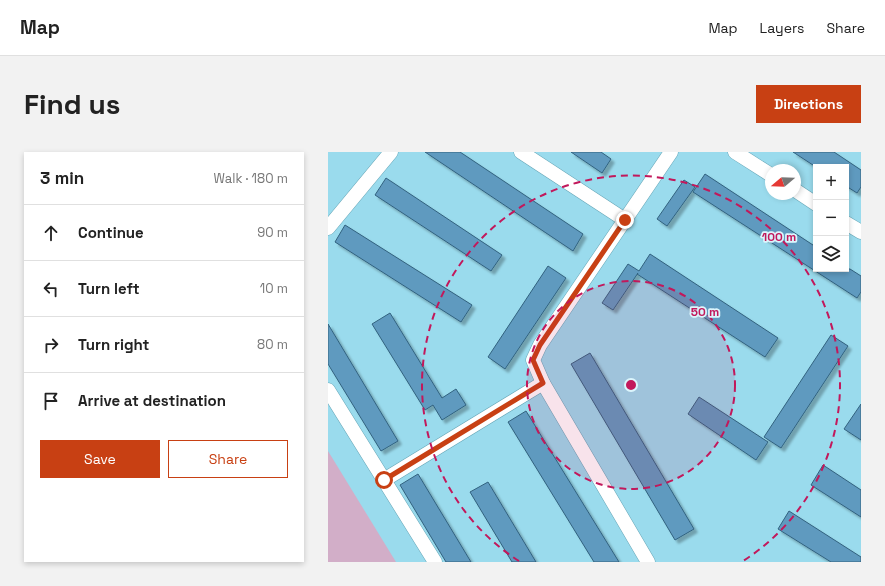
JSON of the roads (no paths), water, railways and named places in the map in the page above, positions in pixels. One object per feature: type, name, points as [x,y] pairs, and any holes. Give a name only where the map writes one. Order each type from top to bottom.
[{"type":"street","points":[[328,228],[390,152]]},
{"type":"street","points":[[522,152],[625,220]]},
{"type":"street","points":[[648,562],[543,383],[533,360],[540,345],[671,152]]},
{"type":"street","points":[[735,152],[765,171]]},
{"type":"street","points":[[801,194],[813,202]]},
{"type":"street","points":[[849,225],[861,232]]},
{"type":"street","points":[[384,480],[543,383]]},
{"type":"street","points":[[328,390],[435,562]]}]
